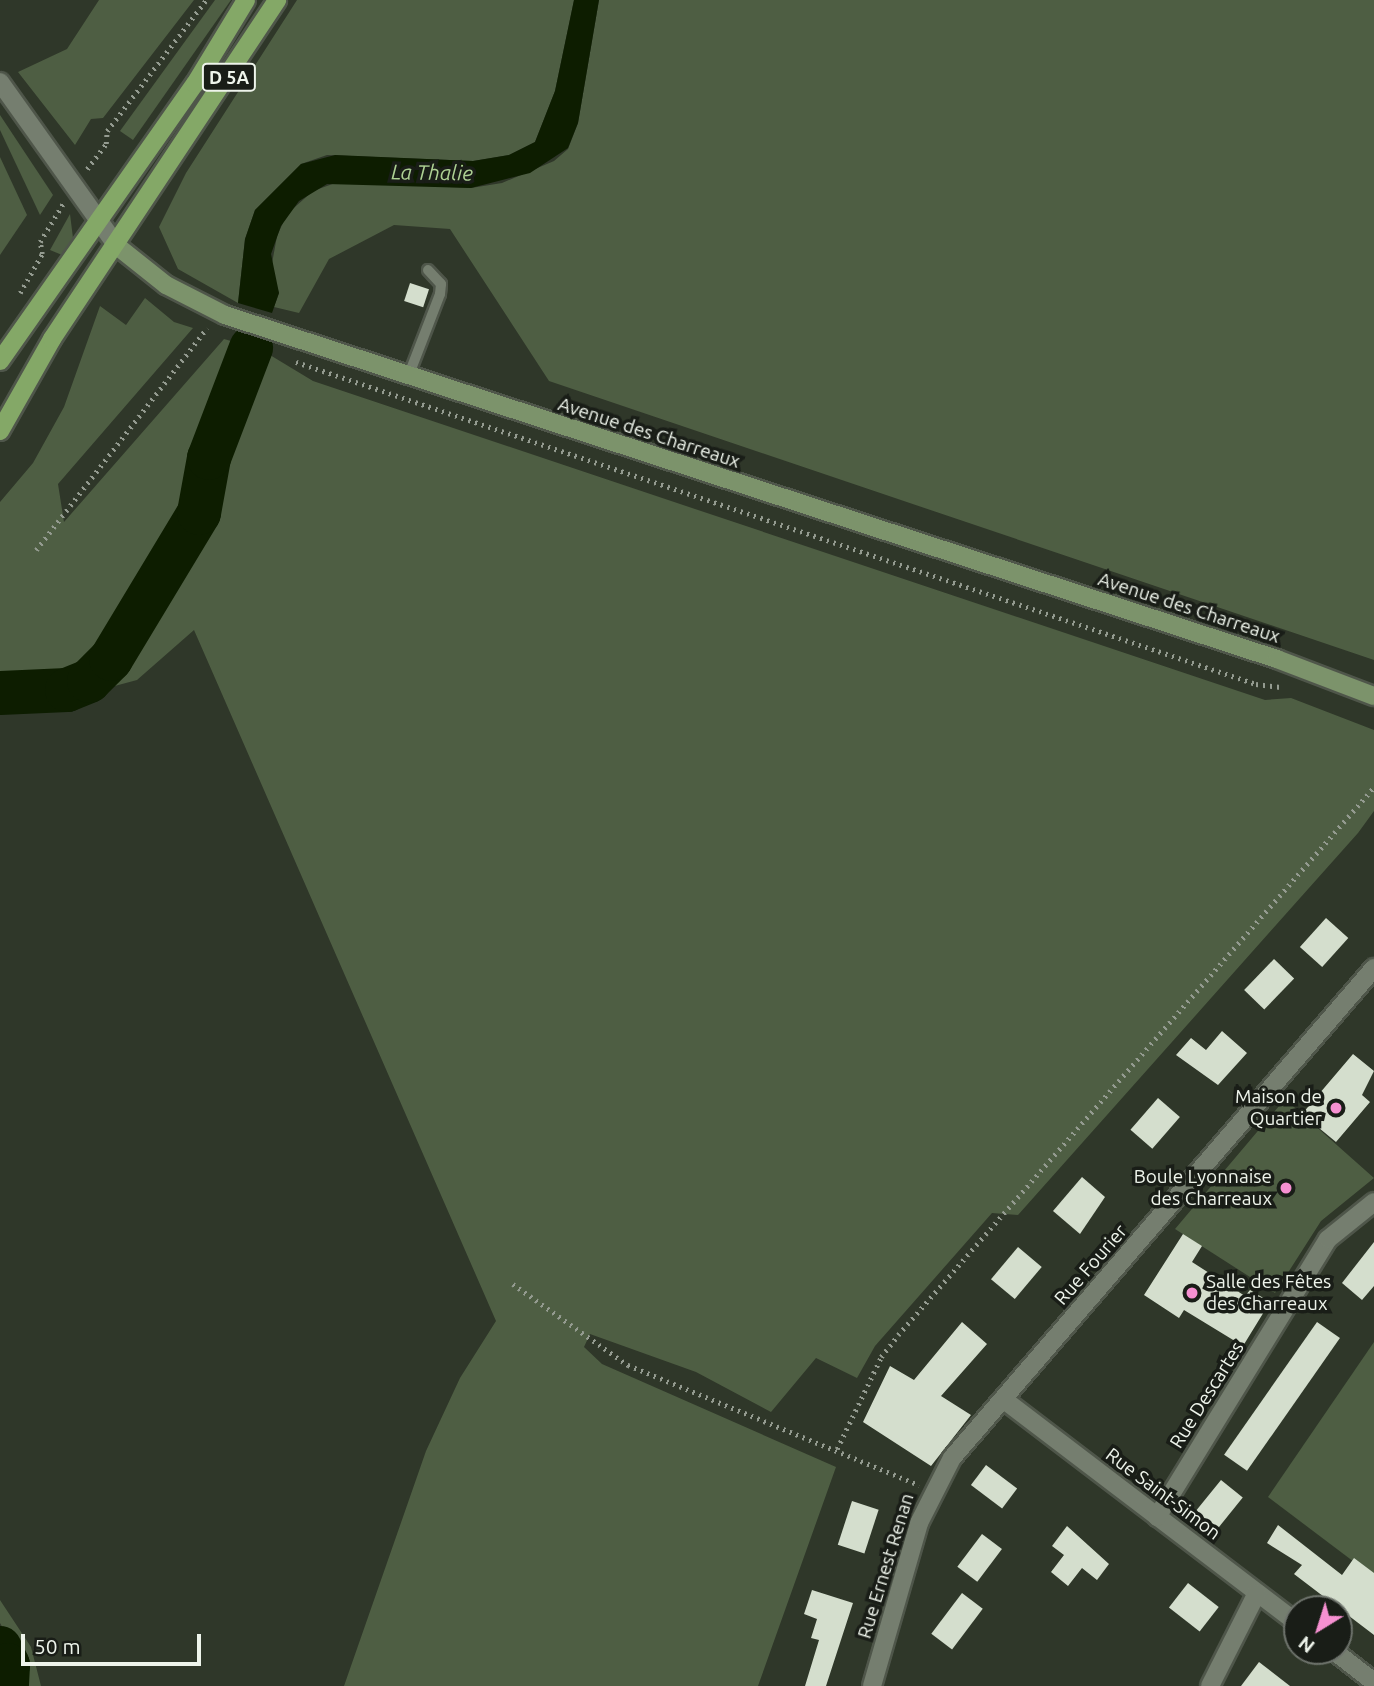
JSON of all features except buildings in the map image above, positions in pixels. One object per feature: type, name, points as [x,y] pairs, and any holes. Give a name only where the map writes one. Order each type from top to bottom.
[{"type":"main road","name":"D 5A","points":[[99,222],[246,0]]},
{"type":"main road","name":"D 5A","points":[[117,246],[276,0]]},
{"type":"main road","points":[[0,361],[99,222]]},
{"type":"main road","points":[[0,432],[52,340],[117,246]]},
{"type":"main road","name":"Avenue des Charreaux","points":[[117,246],[166,285],[219,313],[303,343],[1278,659],[1374,696]]},
{"type":"street","name":"Avenue des Charreaux","points":[[0,82],[117,246]]},
{"type":"street","name":"Rue Fourier","points":[[1003,1399],[1374,968]]},
{"type":"street","name":"Rue Descartes","points":[[1157,1517],[1328,1239],[1374,1202]]},
{"type":"street","name":"Rue Ernest Renan","points":[[872,1686],[932,1491],[952,1458],[1003,1399]]},
{"type":"street","name":"Rue Saint-Simon","points":[[1003,1399],[1283,1612]]},
{"type":"street","points":[[1210,1686],[1258,1593]]},
{"type":"street","points":[[1352,1665],[1374,1682]]},
{"type":"lane","points":[[408,377],[440,293],[441,284],[428,270]]},
{"type":"path","points":[[14,302],[42,254],[40,242],[74,187],[106,144],[107,131],[206,0]]},
{"type":"path","points":[[36,550],[219,313]]},
{"type":"path","points":[[294,360],[1255,684],[1281,687]]},
{"type":"path","points":[[837,1449],[881,1357],[898,1335],[1374,787]]},
{"type":"path","points":[[513,1284],[628,1366],[837,1449],[932,1491]]},
{"type":"shaded area","points":[[99,0],[194,0],[103,118],[91,119],[75,145],[18,72],[67,49]]},
{"type":"shaded area","points":[[215,0],[231,0],[133,140],[120,131]]},
{"type":"shaded area","points":[[297,0],[574,0],[555,91],[535,142],[509,155],[473,161],[327,155],[301,164],[255,210],[245,239],[238,303],[178,269],[159,227],[186,173]]},
{"type":"shaded area","points":[[599,0],[1374,0],[1374,660],[549,381],[450,229],[394,225],[329,259],[299,313],[274,307],[279,293],[271,269],[277,236],[287,214],[313,191],[338,182],[471,188],[502,183],[554,161],[568,149],[578,123]]},
{"type":"shaded area","points":[[0,115],[53,195],[40,215],[0,130]]},
{"type":"shaded area","points":[[0,157],[27,215],[0,255]]},
{"type":"shaded area","points":[[70,214],[73,238],[62,255],[50,250]]},
{"type":"shaded area","points":[[145,298],[174,322],[193,328],[58,484],[64,522],[224,339],[238,343],[202,437],[188,508],[167,548],[73,675],[0,681],[0,502],[33,463],[64,407],[100,306],[126,325]]},
{"type":"shaded area","points":[[265,352],[313,381],[1265,700],[1291,698],[1374,730],[1374,811],[1358,833],[1018,1215],[992,1213],[875,1346],[857,1378],[816,1358],[771,1412],[696,1372],[590,1334],[584,1347],[602,1364],[836,1467],[758,1686],[344,1686],[426,1451],[460,1378],[496,1321],[194,630],[137,680],[111,687],[203,548],[216,475]]},
{"type":"shaded area","name":"Boule Lyonnaise des Charreaux","points":[[1285,1099],[1374,1178],[1321,1221],[1275,1293],[1175,1229]]},
{"type":"shaded area","points":[[1374,1342],[1374,1577],[1268,1497]]},
{"type":"shaded area","points":[[0,1600],[31,1647],[41,1686],[24,1686],[23,1664],[0,1623]]},
{"type":"water","points":[[574,0],[599,0],[578,123],[568,148],[530,173],[471,188],[327,184],[299,201],[281,226],[271,254],[279,293],[272,313],[238,303],[245,239],[255,210],[301,164],[335,155],[473,161],[509,155],[535,142],[555,91]]},
{"type":"waterway","name":"La Thalie","points":[[0,693],[67,690],[89,681],[111,659],[199,513],[209,458],[251,348]]},
{"type":"waterway","name":"La Thalie","points":[[0,1648],[8,1665],[7,1686]]},
{"type":"place","name":"Maison de Quartier","points":[[1336,1108]]},
{"type":"place","name":"Boule Lyonnaise des Charreaux","points":[[1286,1188]]},
{"type":"place","name":"Salle des Fêtes des Charreaux","points":[[1192,1293]]}]
